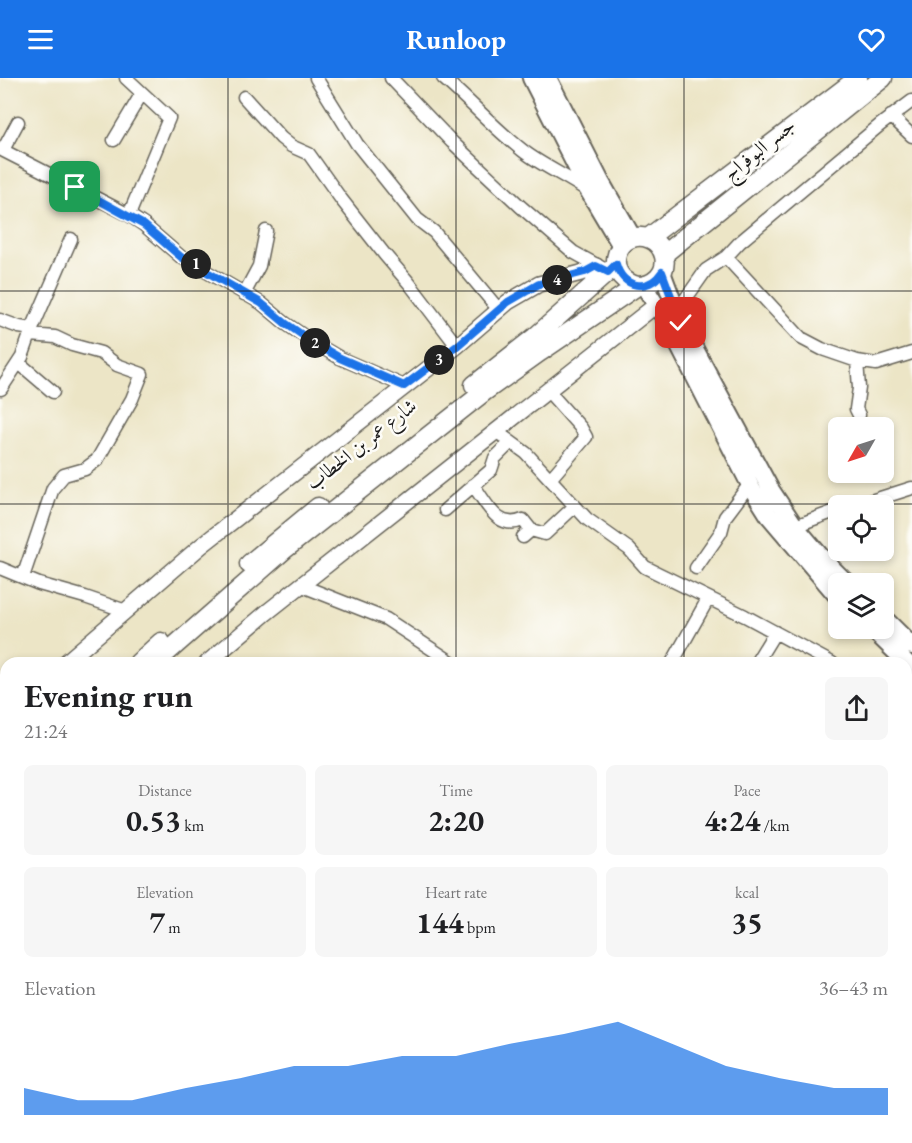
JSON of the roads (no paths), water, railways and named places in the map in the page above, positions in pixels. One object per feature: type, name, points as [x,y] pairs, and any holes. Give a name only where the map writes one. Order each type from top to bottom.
[{"type":"main road","points":[[531,78],[589,192],[634,241],[660,247],[681,323],[771,490],[795,526],[837,573]]},
{"type":"main road","points":[[548,78],[600,182],[634,241]]},
{"type":"main road","name":"جسر البوفراج","points":[[634,241],[858,78]]},
{"type":"main road","name":"جسر البوفراج","points":[[663,263],[883,78]]},
{"type":"main road","points":[[634,241],[618,251],[607,267],[623,279],[640,286],[656,305],[749,485],[769,516],[828,585]]},
{"type":"main road","points":[[640,286],[652,283],[663,263]]},
{"type":"main road","name":"شارع عمر بن الخطاب","points":[[145,657],[278,538],[535,337],[607,267]]},
{"type":"main road","name":"شارع عمر بن الخطاب","points":[[162,657],[284,550],[484,392],[640,286]]},
{"type":"main road","points":[[894,626],[908,638]]},
{"type":"main road","points":[[882,639],[901,657]]},
{"type":"street","points":[[126,78],[169,118],[129,215]]},
{"type":"street","points":[[316,78],[357,144],[417,219],[434,232],[499,310]]},
{"type":"street","points":[[391,78],[452,142],[520,206],[573,252],[607,267]]},
{"type":"street","points":[[443,78],[519,148],[589,192]]},
{"type":"street","points":[[114,141],[142,93]]},
{"type":"street","points":[[244,97],[280,138],[309,154],[341,199],[410,283],[457,346]]},
{"type":"street","points":[[677,311],[706,270],[726,256],[756,228],[912,101]]},
{"type":"street","points":[[891,116],[912,136]]},
{"type":"street","points":[[18,122],[1,150],[129,215],[181,257],[220,277],[331,352],[404,386]]},
{"type":"street","points":[[244,294],[259,266],[266,231]]},
{"type":"street","points":[[1,389],[19,363],[71,239]]},
{"type":"street","points":[[726,256],[801,339],[857,361],[876,364],[912,353]]},
{"type":"street","points":[[72,657],[201,546],[457,346],[508,302],[539,284],[607,267]]},
{"type":"street","points":[[214,657],[300,585],[549,392],[656,305]]},
{"type":"street","points":[[0,320],[101,353],[117,365],[142,374],[132,399],[97,460],[85,470],[64,474],[52,488],[23,578]]},
{"type":"street","points":[[857,361],[859,388],[855,409],[859,415]]},
{"type":"street","points":[[19,363],[53,392]]},
{"type":"street","points":[[549,392],[581,428],[586,438],[551,478]]},
{"type":"street","points":[[496,432],[525,453],[600,530],[629,549],[645,567],[821,657]]},
{"type":"street","points":[[445,510],[491,470],[495,458],[511,442]]},
{"type":"street","points":[[473,485],[500,521],[513,524],[523,520],[527,534],[545,534],[575,506]]},
{"type":"street","points":[[696,568],[721,532],[725,517],[749,485]]},
{"type":"street","points":[[890,495],[912,488]]},
{"type":"street","points":[[795,526],[828,514]]},
{"type":"street","points":[[0,568],[23,578],[126,611]]},
{"type":"street","points":[[300,585],[386,620],[441,657]]},
{"type":"street","points":[[675,657],[708,599]]},
{"type":"street","points":[[760,657],[775,632]]}]
